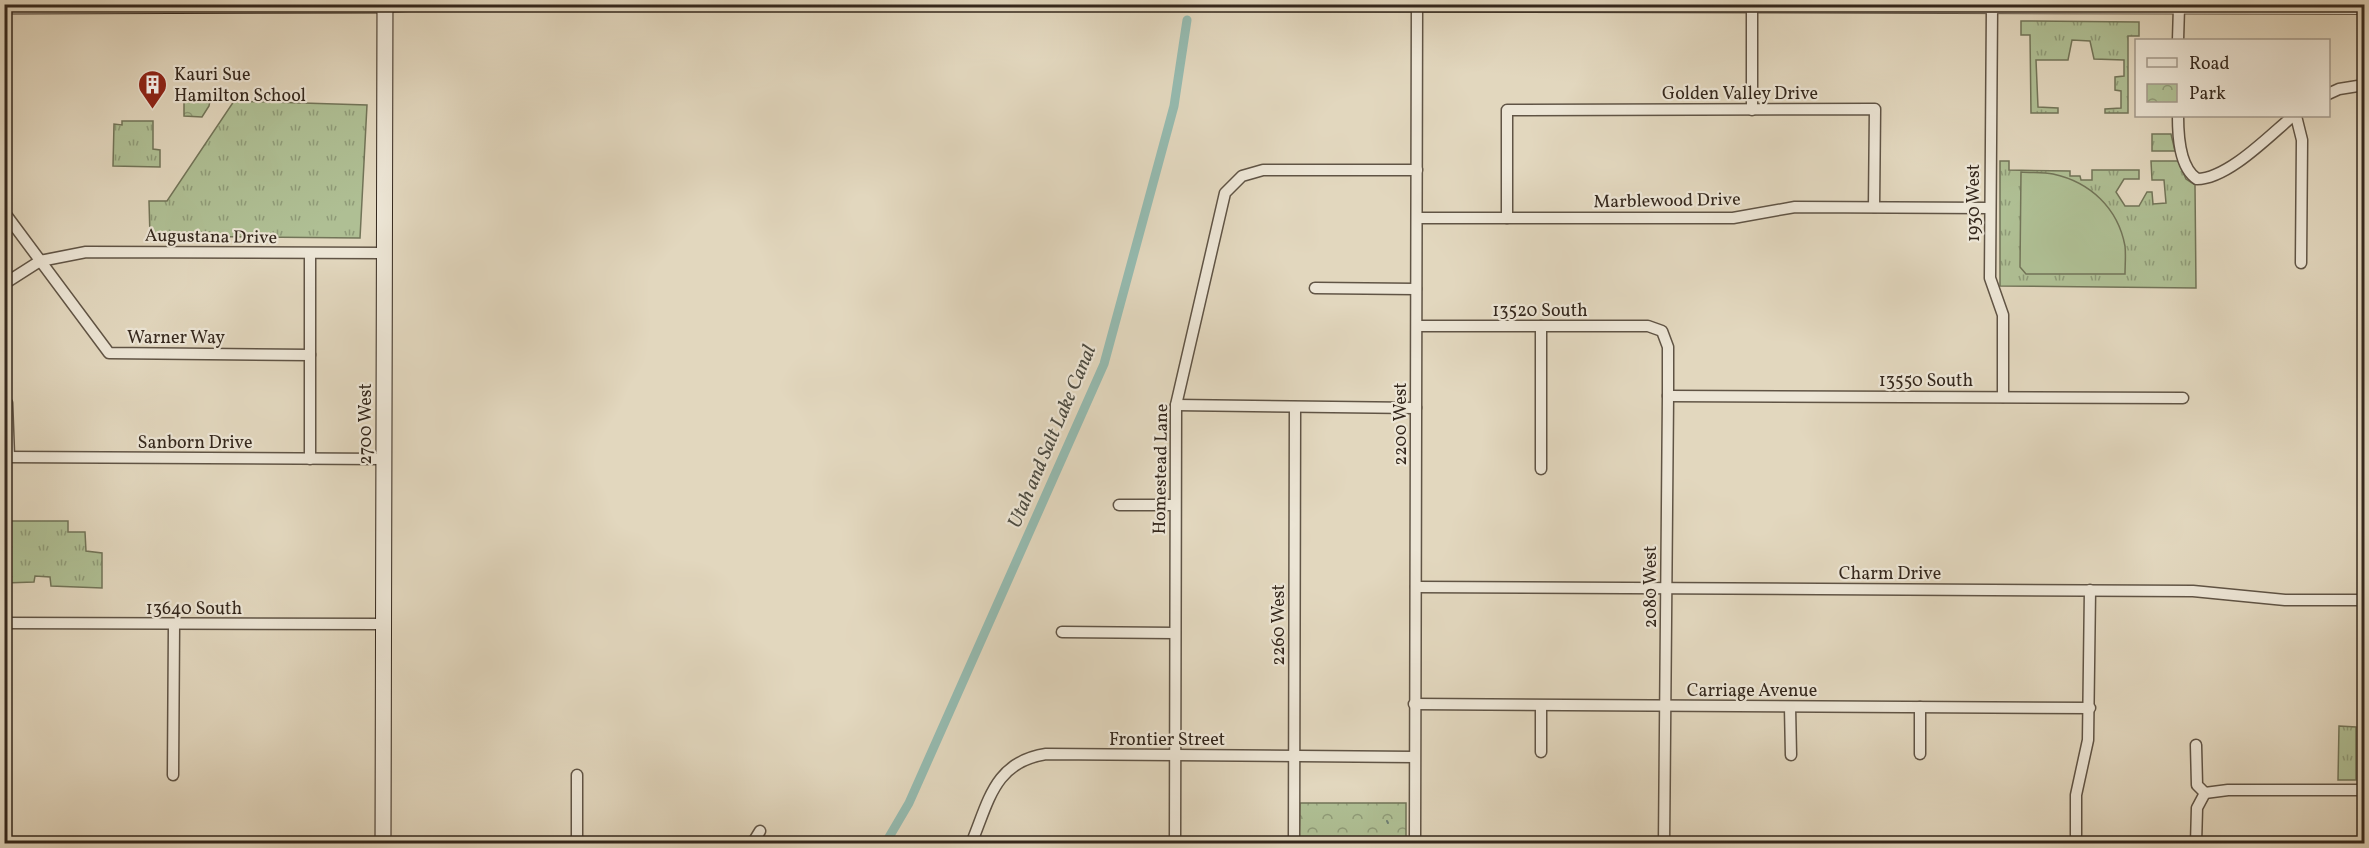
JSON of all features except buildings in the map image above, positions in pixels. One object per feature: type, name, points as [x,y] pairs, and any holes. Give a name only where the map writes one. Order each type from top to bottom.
[{"type":"main road","points":[[4,6],[385,5]]},
{"type":"main road","name":"2700 West","points":[[383,843],[385,5]]},
{"type":"street","points":[[385,5],[408,4]]},
{"type":"street","points":[[1170,4],[2364,7]]},
{"type":"street","name":"2200 West","points":[[1415,843],[1418,5]]},
{"type":"street","points":[[1744,6],[1752,110]]},
{"type":"street","points":[[2178,39],[2187,6]]},
{"type":"street","name":"1930 West","points":[[1992,7],[1990,278],[2003,315],[2003,397]]},
{"type":"street","points":[[2330,93],[2339,89],[2364,85]]},
{"type":"street","name":"Golden Valley Drive","points":[[1507,218],[1507,110],[1875,109],[1874,207]]},
{"type":"street","points":[[2178,117],[2181,148],[2188,169],[2197,179],[2203,179],[2235,164],[2294,117]]},
{"type":"street","points":[[2295,117],[2302,140],[2301,263]]},
{"type":"street","name":"Homestead Lane","points":[[1175,843],[1176,405],[1225,194],[1242,176],[1263,170],[1417,170]]},
{"type":"street","name":"Marblewood Drive","points":[[1417,218],[1733,218],[1795,207],[1990,208]]},
{"type":"street","name":"Warner Way","points":[[4,212],[109,353],[310,355]]},
{"type":"street","name":"Augustana Drive","points":[[40,261],[86,252],[383,254]]},
{"type":"street","points":[[310,254],[310,459]]},
{"type":"street","points":[[4,284],[40,261]]},
{"type":"street","points":[[1315,288],[1416,289]]},
{"type":"street","name":"13520 South","points":[[1417,326],[1648,326],[1662,332]]},
{"type":"street","points":[[1541,326],[1541,469]]},
{"type":"street","name":"2080 West","points":[[1662,332],[1668,347],[1664,843]]},
{"type":"street","name":"13550 South","points":[[1668,396],[2183,398]]},
{"type":"street","points":[[4,398],[7,403],[7,457]]},
{"type":"street","points":[[1176,405],[1416,408]]},
{"type":"street","name":"2260 West","points":[[1294,843],[1295,407]]},
{"type":"street","name":"Sanborn Drive","points":[[7,457],[385,459]]},
{"type":"street","points":[[1119,505],[1175,505]]},
{"type":"street","name":"Charm Drive","points":[[1416,587],[2193,591],[2284,600],[2364,600]]},
{"type":"street","points":[[2076,835],[2076,795],[2088,740],[2090,708],[2090,590]]},
{"type":"street","name":"13640 South","points":[[4,623],[383,624]]},
{"type":"street","points":[[173,775],[174,625]]},
{"type":"street","points":[[1062,632],[1175,633]]},
{"type":"street","name":"Carriage Avenue","points":[[1414,704],[2090,708]]},
{"type":"street","points":[[1540,752],[1541,706]]},
{"type":"street","points":[[1790,707],[1791,755]]},
{"type":"street","points":[[1920,707],[1920,754]]},
{"type":"street","points":[[2196,745],[2197,785],[2205,793]]},
{"type":"street","name":"Frontier Street","points":[[971,843],[994,789],[1004,773],[1028,757],[1046,754],[1414,757]]},
{"type":"street","points":[[577,775],[577,843]]},
{"type":"street","points":[[2205,793],[2228,790],[2364,790]]},
{"type":"street","points":[[2196,843],[2197,808],[2205,793]]},
{"type":"street","points":[[752,843],[760,831]]},
{"type":"green space","points":[[2021,21],[2139,22],[2139,36],[2128,36],[2128,113],[2105,113],[2105,109],[2121,108],[2121,91],[2115,90],[2115,77],[2124,76],[2124,60],[2094,59],[2090,41],[2072,40],[2068,60],[2036,60],[2038,107],[2058,108],[2058,113],[2031,113],[2030,35],[2021,35]]},
{"type":"green space","points":[[184,101],[210,101],[202,117],[184,116]]},
{"type":"green space","points":[[234,101],[367,105],[360,238],[150,236],[149,201],[167,201]]},
{"type":"green space","points":[[122,121],[153,121],[153,149],[160,150],[160,167],[113,166],[114,124],[122,125]]},
{"type":"green space","points":[[2152,134],[2171,134],[2175,151],[2152,151]]},
{"type":"green space","points":[[2000,161],[2009,161],[2009,170],[2070,171],[2070,176],[2080,176],[2081,180],[2092,180],[2092,170],[2139,170],[2139,179],[2124,179],[2116,192],[2125,206],[2139,206],[2147,192],[2152,192],[2153,204],[2166,203],[2164,180],[2152,180],[2151,161],[2178,161],[2186,179],[2195,185],[2196,288],[2000,286]]},
{"type":"green space","points":[[2021,172],[2049,173],[2066,178],[2079,183],[2100,199],[2116,220],[2121,232],[2125,246],[2125,274],[2026,274],[2020,267]]},
{"type":"green space","points":[[4,521],[68,521],[68,532],[85,532],[86,551],[102,553],[102,588],[51,586],[50,577],[35,576],[34,582],[5,583]]},
{"type":"green space","points":[[2339,726],[2356,727],[2356,780],[2338,780]]},
{"type":"green space","points":[[1300,803],[1406,803],[1406,843],[1299,843]]},
{"type":"waterway","name":"Utah and Salt Lake Canal","points":[[885,844],[909,803],[1104,364],[1174,106],[1187,20]]},
{"type":"place","name":"Kauri Sue Hamilton School","points":[[153,110]]}]
